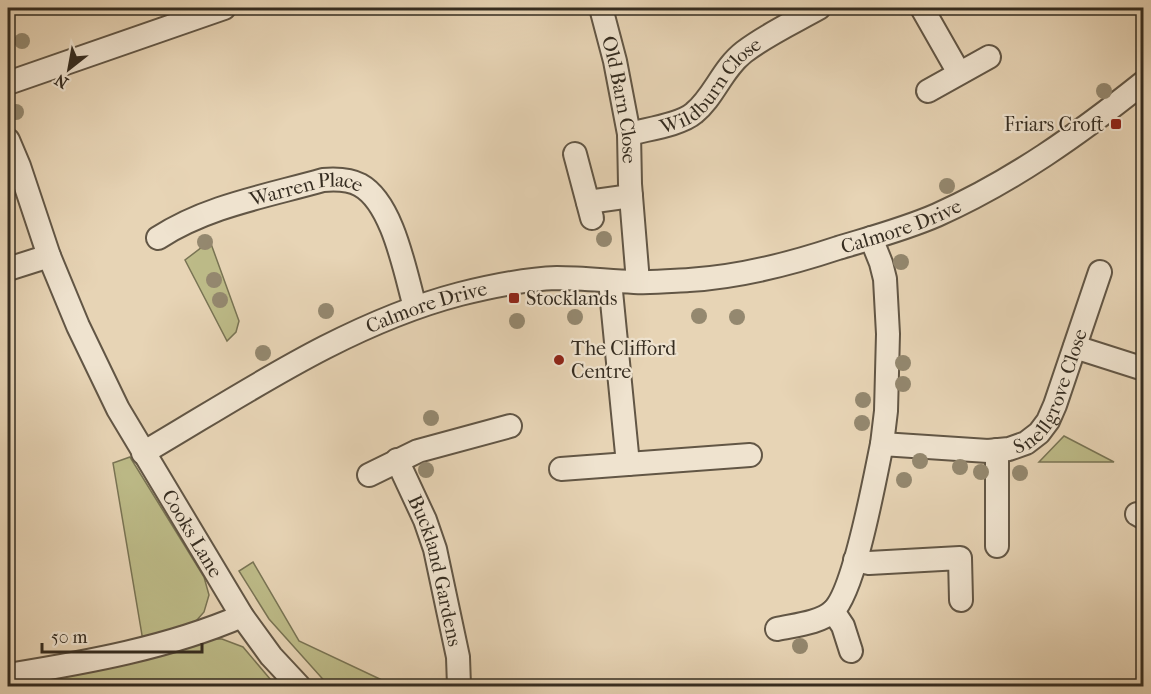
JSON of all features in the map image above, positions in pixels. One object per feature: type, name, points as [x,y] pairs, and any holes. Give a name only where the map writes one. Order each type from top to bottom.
[{"type":"street","points":[[8,83],[224,8]]},
{"type":"street","name":"Old Barn Close","points":[[601,8],[615,60],[629,134],[638,282]]},
{"type":"street","name":"Wildburn Close","points":[[629,134],[686,118],[695,112],[742,53],[819,8]]},
{"type":"street","points":[[922,8],[959,73]]},
{"type":"street","points":[[928,91],[989,57]]},
{"type":"street","name":"Calmore Drive","points":[[143,453],[311,356],[373,324],[415,307],[501,285],[539,279],[638,282],[691,280],[737,274],[783,265],[936,215],[1010,177],[1081,131],[1143,82]]},
{"type":"street","points":[[8,140],[49,255],[97,368],[143,453]]},
{"type":"street","points":[[575,154],[590,210],[631,196]]},
{"type":"street","name":"Warren Place","points":[[158,238],[189,219],[209,212],[323,180],[348,181],[359,184],[369,191],[384,211],[391,225],[415,307]]},
{"type":"street","points":[[777,629],[816,620],[833,611],[842,597],[855,560],[882,444],[886,411],[888,334],[885,279],[871,238]]},
{"type":"street","points":[[8,269],[49,255]]},
{"type":"street","name":"Snellgrove Close","points":[[882,444],[997,450],[1009,449],[1026,443],[1039,433],[1047,424],[1055,405],[1100,272]]},
{"type":"street","points":[[610,281],[628,464]]},
{"type":"street","points":[[1075,346],[1143,369]]},
{"type":"street","points":[[369,475],[418,451],[510,426]]},
{"type":"street","points":[[997,450],[997,546]]},
{"type":"street","name":"Cooks Lane","points":[[143,453],[242,616],[299,687]]},
{"type":"street","points":[[561,469],[750,455]]},
{"type":"street","name":"Buckland Gardens","points":[[397,460],[425,520],[435,549],[459,657],[459,687]]},
{"type":"street","points":[[855,560],[869,563],[960,558],[961,600]]},
{"type":"street","points":[[833,611],[843,626],[851,651]]},
{"type":"street","points":[[8,675],[144,649],[242,616]]},
{"type":"shaded area","points":[[210,241],[239,321],[236,332],[227,341],[185,260]]},
{"type":"shaded area","points":[[1064,436],[1114,462],[1039,462]]},
{"type":"shaded area","points":[[130,457],[204,577],[209,595],[204,612],[196,621],[143,641],[113,463]]},
{"type":"shaded area","points":[[253,562],[299,641],[392,686],[329,686],[269,619],[239,571]]},
{"type":"shaded area","points":[[211,639],[222,639],[243,647],[276,686],[49,686],[57,685],[62,674]]},
{"type":"place","name":"Friars Croft","points":[[1116,124]]},
{"type":"place","name":"Stocklands","points":[[514,298]]},
{"type":"place","name":"The Clifford Centre","points":[[559,360]]}]
